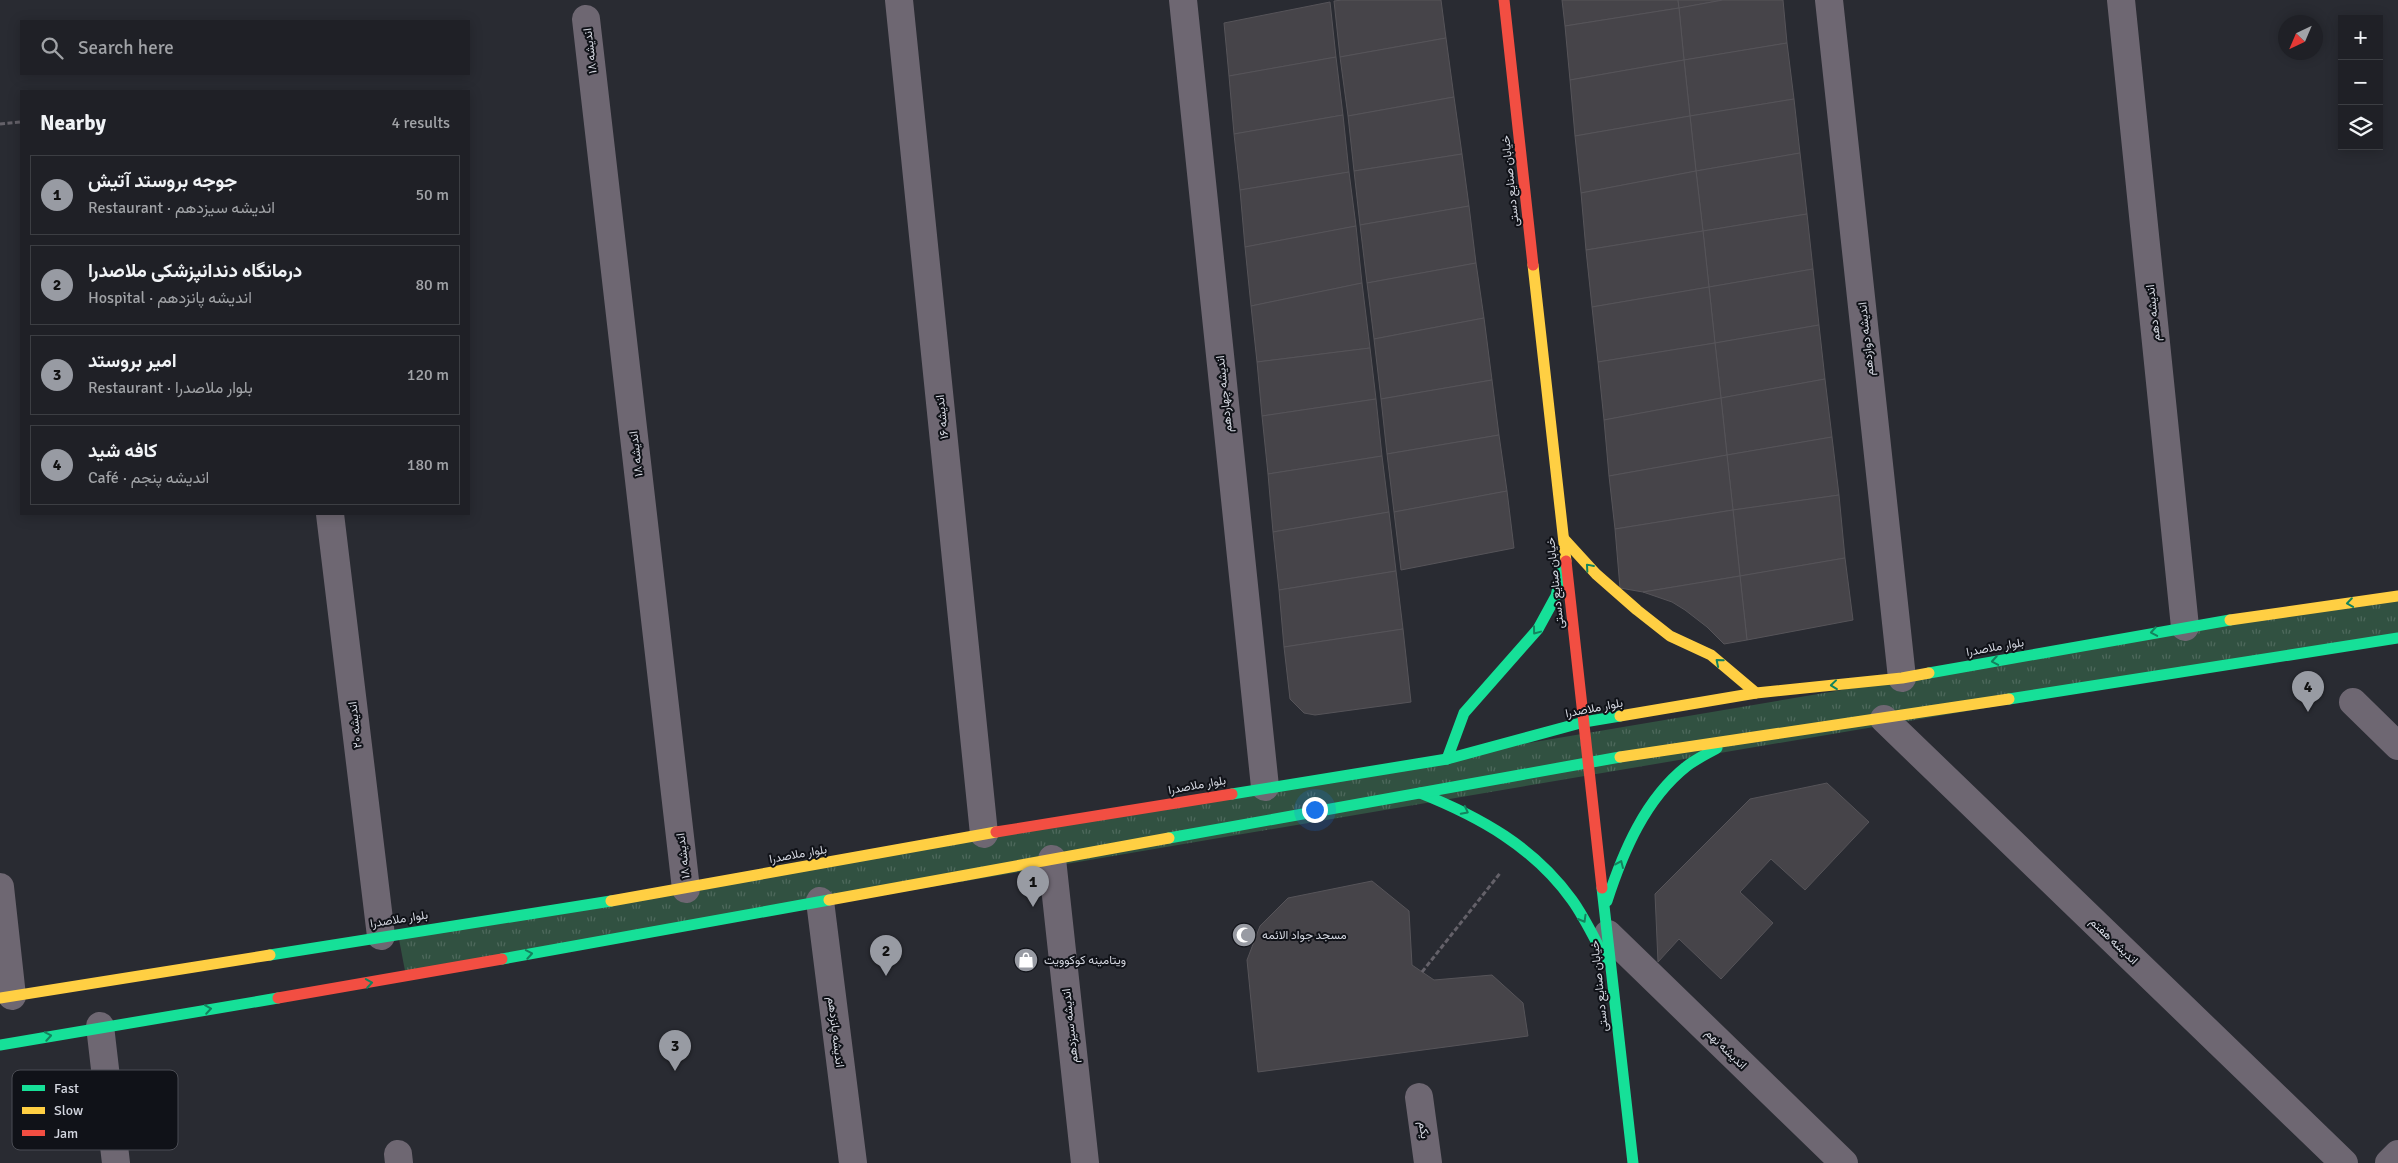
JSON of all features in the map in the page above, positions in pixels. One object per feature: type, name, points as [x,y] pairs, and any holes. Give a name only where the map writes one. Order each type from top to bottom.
[{"type":"street","name":"اندیشه ۱۶","points":[[899,0],[984,834]]},
{"type":"street","name":"اندیشه چهاردهم","points":[[1183,0],[1265,787]]},
{"type":"street","name":"خیابان صنایع دستی","points":[[1504,0],[1633,1163]]},
{"type":"street","name":"اندیشه دوازدهم","points":[[1829,0],[1902,678]]},
{"type":"street","name":"اندیشه دهم","points":[[2121,0],[2185,627]]},
{"type":"street","name":"اندیشه ۱۸","points":[[586,19],[686,889]]},
{"type":"street","name":"اندیشه ۲۰","points":[[330,515],[382,945]]},
{"type":"street","points":[[1564,538],[1596,574],[1663,631],[1711,655],[1756,693]]},
{"type":"street","points":[[1448,759],[1464,713],[1538,629],[1556,596],[1565,554]]},
{"type":"street","name":"بلوار ملاصدرا","points":[[6,997],[382,945],[984,834],[1265,787],[1448,759],[1584,722],[1756,693],[1902,678],[2185,627],[2398,596]]},
{"type":"street","points":[[0,1045],[387,975],[820,901],[1589,762],[1884,719],[2398,638]]},
{"type":"street","points":[[2352,702],[2398,746]]},
{"type":"street","name":"اندیشه هفتم","points":[[1884,719],[2344,1163]]},
{"type":"street","points":[[1606,922],[1613,879],[1643,819],[1664,789],[1686,766],[1726,742]]},
{"type":"street","points":[[1420,793],[1463,809],[1503,832],[1521,846],[1568,893],[1612,970]]},
{"type":"street","name":"اندیشه سیزدهم","points":[[1052,859],[1085,1163]]},
{"type":"street","points":[[0,887],[6,997]]},
{"type":"street","name":"اندیشه پانزدهم","points":[[820,901],[853,1163]]},
{"type":"street","name":"اندیشه نهم","points":[[1606,922],[1844,1163]]},
{"type":"street","points":[[100,1026],[105,1070]]},
{"type":"street","name":"یکم","points":[[1419,1097],[1428,1163]]},
{"type":"street","points":[[114,1150],[116,1163]]},
{"type":"street","points":[[2389,1163],[2398,1154]]},
{"type":"path","points":[[0,124],[20,122]]},
{"type":"path","points":[[1422,972],[1521,846]]},
{"type":"green space","points":[[2398,596],[2398,638],[406,976],[398,934]]},
{"type":"building","points":[[1441,0],[1446,38],[1340,57],[1334,1]]},
{"type":"building","points":[[1562,0],[1678,0],[1679,8],[1565,26]]},
{"type":"building","points":[[1678,0],[1723,0],[1679,8]]},
{"type":"building","points":[[1723,0],[1783,0],[1787,43],[1684,60],[1679,8]]},
{"type":"building","points":[[1330,2],[1336,57],[1229,76],[1224,23]]},
{"type":"building","points":[[1679,8],[1684,60],[1570,80],[1565,26]]},
{"type":"building","points":[[1446,38],[1454,97],[1348,116],[1340,57]]},
{"type":"building","points":[[1787,43],[1794,99],[1690,116],[1684,60]]},
{"type":"building","points":[[1336,57],[1343,115],[1234,134],[1229,76]]},
{"type":"building","points":[[1684,60],[1690,116],[1575,136],[1570,80]]},
{"type":"building","points":[[1454,97],[1462,154],[1354,171],[1348,116]]},
{"type":"building","points":[[1794,99],[1800,153],[1696,171],[1690,116]]},
{"type":"building","points":[[1343,115],[1349,172],[1240,190],[1234,134]]},
{"type":"building","points":[[1690,116],[1696,171],[1581,193],[1575,136]]},
{"type":"building","points":[[1800,153],[1807,214],[1703,231],[1696,171]]},
{"type":"building","points":[[1462,154],[1469,206],[1360,225],[1354,171]]},
{"type":"building","points":[[1696,171],[1703,231],[1586,250],[1581,193]]},
{"type":"building","points":[[1349,172],[1356,226],[1245,247],[1240,190]]},
{"type":"building","points":[[1469,206],[1476,263],[1367,283],[1360,225]]},
{"type":"building","points":[[1807,214],[1813,269],[1709,287],[1703,231]]},
{"type":"building","points":[[1356,226],[1362,283],[1251,306],[1245,247]]},
{"type":"building","points":[[1703,231],[1709,287],[1592,307],[1586,250]]},
{"type":"building","points":[[1476,263],[1484,318],[1374,339],[1367,283]]},
{"type":"building","points":[[1813,269],[1819,325],[1715,343],[1709,287]]},
{"type":"building","points":[[1362,283],[1370,348],[1257,362],[1251,306]]},
{"type":"building","points":[[1709,287],[1715,343],[1598,362],[1592,307]]},
{"type":"building","points":[[1484,318],[1492,380],[1381,399],[1374,339]]},
{"type":"building","points":[[1819,325],[1825,379],[1721,398],[1715,343]]},
{"type":"building","points":[[1715,343],[1721,398],[1604,420],[1598,362]]},
{"type":"building","points":[[1370,348],[1376,399],[1262,416],[1257,362]]},
{"type":"building","points":[[1825,379],[1832,437],[1727,455],[1721,398]]},
{"type":"building","points":[[1492,380],[1499,435],[1387,454],[1381,399]]},
{"type":"building","points":[[1721,398],[1727,455],[1609,476],[1604,420]]},
{"type":"building","points":[[1376,399],[1382,456],[1268,474],[1262,416]]},
{"type":"building","points":[[1499,435],[1507,491],[1394,512],[1387,454]]},
{"type":"building","points":[[1832,437],[1839,495],[1733,510],[1727,455]]},
{"type":"building","points":[[1727,455],[1733,510],[1615,529],[1609,476]]},
{"type":"building","points":[[1382,456],[1389,512],[1273,532],[1268,474]]},
{"type":"building","points":[[1507,491],[1514,548],[1401,570],[1394,512]]},
{"type":"building","points":[[1839,495],[1845,558],[1740,576],[1733,510]]},
{"type":"building","points":[[1733,510],[1740,576],[1643,592],[1620,588],[1615,529]]},
{"type":"building","points":[[1389,512],[1396,571],[1279,590],[1273,532]]},
{"type":"building","points":[[1845,558],[1853,620],[1747,640],[1740,576]]},
{"type":"building","points":[[1396,571],[1403,629],[1284,647],[1279,590]]},
{"type":"building","points":[[1740,576],[1747,640],[1724,644],[1707,627],[1685,610],[1672,602],[1643,592]]},
{"type":"building","points":[[1403,629],[1411,702],[1315,715],[1304,713],[1290,699],[1284,647]]},
{"type":"building","points":[[1827,783],[1869,822],[1805,890],[1771,859],[1740,892],[1773,923],[1721,979],[1679,939],[1658,962],[1655,894],[1750,799]]},
{"type":"building","points":[[1372,881],[1409,911],[1412,965],[1434,980],[1492,975],[1523,1003],[1528,1036],[1258,1072],[1247,960],[1260,926],[1288,898]]},
{"type":"traffic: fast","points":[[1447,759],[1464,713],[1538,629],[1556,596],[1562,570]]},
{"type":"traffic: fast","points":[[1929,673],[2230,620]]},
{"type":"traffic: fast","points":[[2009,699],[2398,638]]},
{"type":"traffic: fast","points":[[1232,794],[1447,759],[1584,722],[1620,716]]},
{"type":"traffic: fast","points":[[1607,901],[1628,845],[1647,810],[1672,779],[1687,766],[1717,748]]},
{"type":"traffic: fast","points":[[1169,838],[1620,757]]},
{"type":"traffic: fast","points":[[1420,793],[1484,823],[1523,849],[1541,864],[1577,907],[1606,960]]},
{"type":"traffic: fast","points":[[1602,888],[1633,1163]]},
{"type":"traffic: fast","points":[[502,959],[829,900]]},
{"type":"traffic: fast","points":[[270,955],[611,901]]},
{"type":"traffic: fast","points":[[0,1045],[278,998]]},
{"type":"traffic: slow","points":[[1533,265],[1566,561]]},
{"type":"traffic: slow","points":[[1564,539],[1596,574],[1637,610],[1670,636],[1711,655],[1756,693]]},
{"type":"traffic: slow","points":[[2230,620],[2398,596]]},
{"type":"traffic: slow","points":[[1620,716],[1756,693],[1902,678],[1929,673]]},
{"type":"traffic: slow","points":[[1620,757],[2009,699]]},
{"type":"traffic: slow","points":[[611,901],[996,832]]},
{"type":"traffic: slow","points":[[829,900],[1169,838]]},
{"type":"traffic: slow","points":[[0,998],[270,955]]},
{"type":"traffic: jam","points":[[1504,0],[1533,265]]},
{"type":"traffic: jam","points":[[1566,561],[1602,888]]},
{"type":"traffic: jam","points":[[996,832],[1232,794]]},
{"type":"traffic: jam","points":[[278,998],[502,959]]},
{"type":"place","name":"کافه شید","points":[[2308,712]]},
{"type":"place","name":"جوجه بروستد آتیش","points":[[1033,907]]},
{"type":"place","name":"مسجد جواد الائمه","points":[[1244,935]]},
{"type":"place","name":"ویتامینه کوکوویت","points":[[1026,960]]},
{"type":"place","name":"درمانگاه دندانپزشکی ملاصدرا","points":[[886,976]]},
{"type":"place","name":"امیر بروستد","points":[[675,1071]]}]
